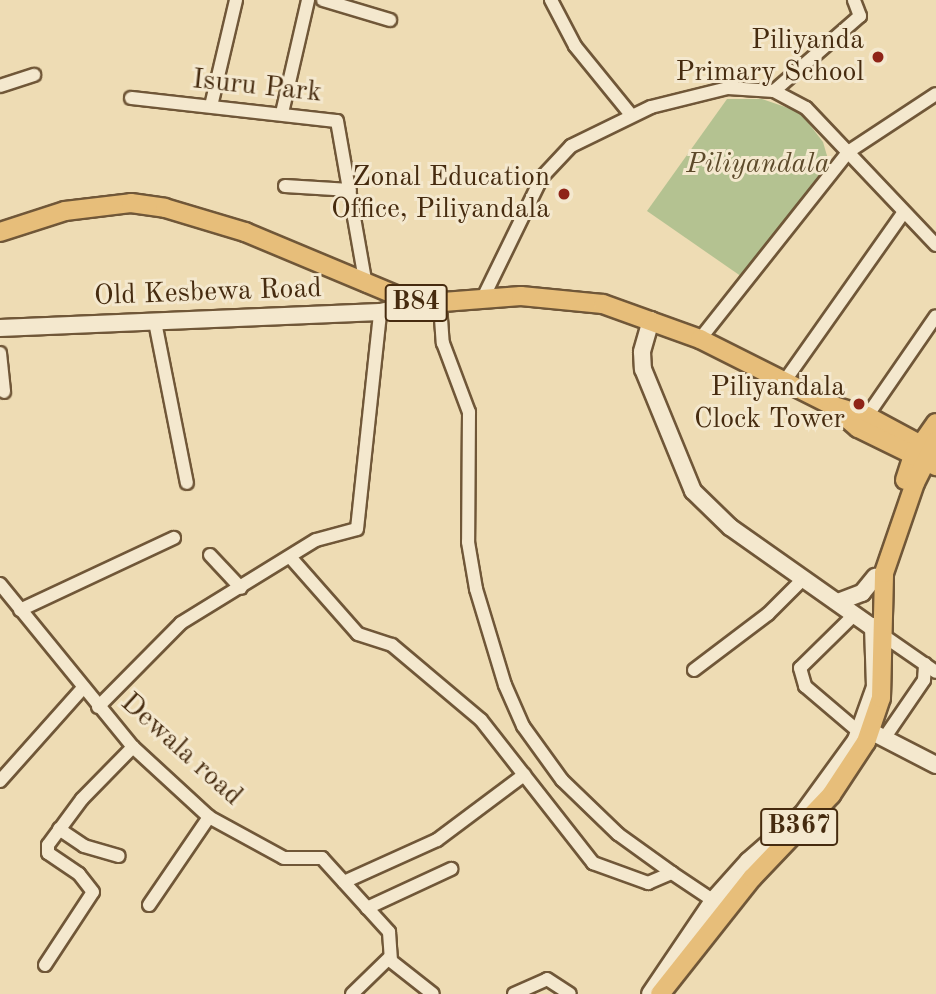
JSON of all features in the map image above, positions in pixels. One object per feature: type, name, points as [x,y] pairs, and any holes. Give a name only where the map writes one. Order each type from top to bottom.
[{"type":"main road","name":"B84","points":[[0,232],[65,211],[112,202],[164,208],[245,232],[366,285],[417,304],[562,297],[603,304],[700,339],[831,405],[867,416],[928,453]]},
{"type":"main road","name":"B84","points":[[831,405],[858,428],[928,453]]},
{"type":"main road","points":[[928,453],[936,423]]},
{"type":"main road","name":"B367","points":[[660,994],[719,905],[831,795],[872,733],[881,698],[875,577],[928,453]]},
{"type":"main road","name":"B367","points":[[878,631],[884,573],[928,453]]},
{"type":"street","points":[[212,106],[236,0]]},
{"type":"street","points":[[282,113],[308,0]]},
{"type":"street","points":[[323,0],[390,20]]},
{"type":"street","points":[[551,0],[575,46],[631,115]]},
{"type":"street","points":[[774,91],[860,16],[855,0]]},
{"type":"street","points":[[0,86],[34,75]]},
{"type":"street","points":[[482,300],[551,164],[571,146],[631,115],[680,97],[728,88],[774,91],[806,108],[936,245]]},
{"type":"street","points":[[700,339],[848,152],[936,94]]},
{"type":"street","name":"Isuru Park","points":[[131,98],[337,121],[366,285]]},
{"type":"street","points":[[285,186],[350,190]]},
{"type":"street","points":[[784,382],[904,212]]},
{"type":"street","points":[[440,303],[443,343],[469,412],[470,554],[505,685],[523,726],[562,780],[618,834],[719,905]]},
{"type":"street","name":"Old Kesbewa Road","points":[[0,328],[380,312],[417,304]]},
{"type":"street","points":[[98,707],[181,623],[291,558],[316,540],[357,529],[380,312]]},
{"type":"street","points":[[867,416],[936,316]]},
{"type":"street","points":[[651,320],[642,352],[643,369],[693,491],[711,512],[936,672]]},
{"type":"street","points":[[155,322],[187,483]]},
{"type":"street","points":[[0,353],[4,392]]},
{"type":"street","points":[[20,610],[174,538]]},
{"type":"street","points":[[210,555],[241,588]]},
{"type":"street","points":[[291,558],[358,634],[392,645],[481,720],[593,863],[649,883],[672,873]]},
{"type":"street","points":[[838,602],[862,593],[875,577]]},
{"type":"street","points":[[694,670],[768,614],[804,578]]},
{"type":"street","name":"Dewala road","points":[[0,584],[133,747],[209,817],[284,859],[322,858],[389,932],[389,958]]},
{"type":"street","points":[[855,614],[800,668],[805,686],[872,733],[936,765]]},
{"type":"street","points":[[872,733],[924,680],[925,664]]},
{"type":"street","points":[[0,781],[83,688]]},
{"type":"street","points":[[45,965],[92,896],[90,885],[48,853],[48,845],[59,829],[133,747]]},
{"type":"street","points":[[344,882],[437,840],[524,775]]},
{"type":"street","points":[[149,905],[209,817]]},
{"type":"street","points":[[59,829],[83,846],[119,856]]},
{"type":"street","points":[[367,908],[451,869]]},
{"type":"street","name":"B367","points":[[650,994],[719,905]]},
{"type":"street","points":[[352,994],[389,958],[433,994]]},
{"type":"street","points":[[514,994],[547,979],[570,994]]},
{"type":"green space","name":"Piliyandala","points":[[727,99],[762,99],[800,112],[823,142],[830,166],[745,279],[647,211]]},
{"type":"place","name":"Piliyanda Primary School","points":[[878,57]]},
{"type":"place","name":"Zonal Education Office, Piliyandala","points":[[564,194]]},
{"type":"place","name":"Piliyandala Clock Tower","points":[[859,404]]}]
